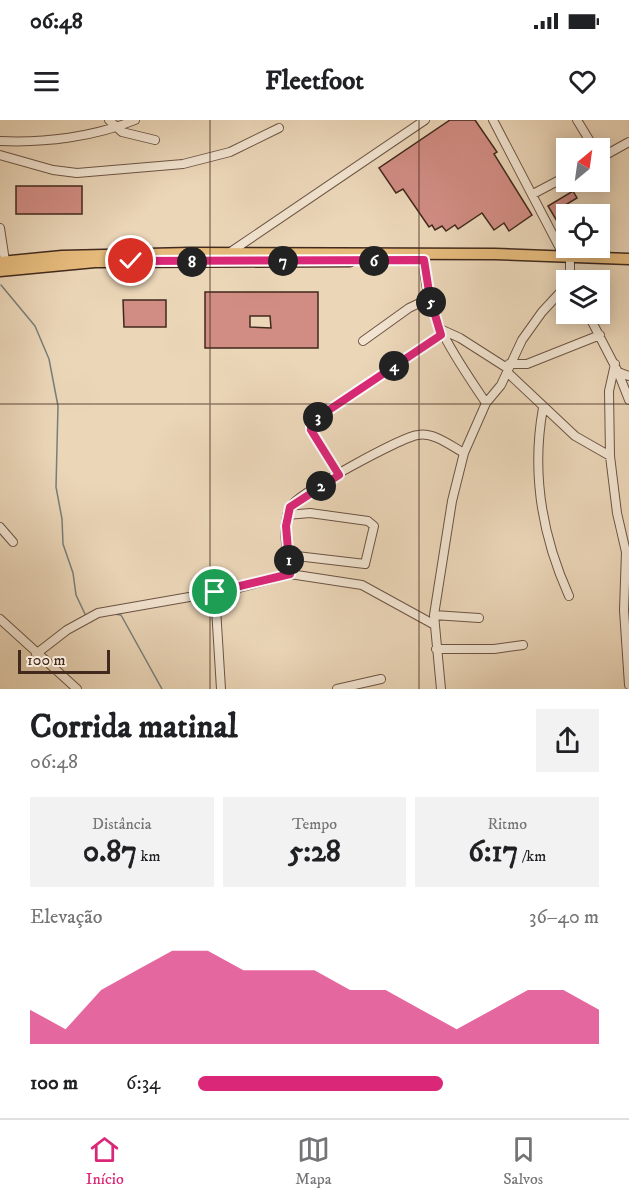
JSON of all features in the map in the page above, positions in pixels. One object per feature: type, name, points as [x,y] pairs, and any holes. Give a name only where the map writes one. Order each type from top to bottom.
[{"type":"main road","points":[[2,265],[105,254],[567,260],[629,264]]},
{"type":"main road","points":[[2,265],[95,262],[629,259]]},
{"type":"street","points":[[109,120],[126,134],[154,140]]},
{"type":"street","points":[[0,141],[51,139],[116,128],[135,120]]},
{"type":"street","points":[[228,254],[425,120]]},
{"type":"street","points":[[493,120],[567,260],[568,270]]},
{"type":"street","points":[[577,120],[588,138]]},
{"type":"street","points":[[0,155],[53,170],[77,173],[183,164],[230,152],[279,128]]},
{"type":"street","points":[[610,152],[629,142]]},
{"type":"street","points":[[533,194],[556,182]]},
{"type":"street","points":[[0,228],[2,265]]},
{"type":"street","points":[[424,260],[430,298],[439,332],[486,403]]},
{"type":"street","points":[[441,689],[433,620],[449,513],[464,453],[486,403],[499,389],[534,322],[556,297]]},
{"type":"street","points":[[363,341],[409,308],[430,298]]},
{"type":"street","points":[[594,324],[629,400]]},
{"type":"street","points":[[439,332],[460,338],[508,368],[543,408],[579,438],[610,456]]},
{"type":"street","points":[[339,475],[311,430],[311,422],[439,332]]},
{"type":"street","points":[[508,368],[527,364],[600,335]]},
{"type":"street","points":[[616,368],[629,376]]},
{"type":"street","points":[[616,368],[609,391],[610,456],[617,513],[626,552],[624,610],[629,685]]},
{"type":"street","points":[[543,408],[539,434],[538,485],[547,542],[569,596]]},
{"type":"street","points":[[290,574],[287,515],[294,502],[387,447],[418,435],[433,436],[464,453]]},
{"type":"street","points":[[287,515],[310,513],[374,524],[365,564],[288,555]]},
{"type":"street","points":[[0,527],[13,542]]},
{"type":"street","points":[[36,654],[67,630],[98,614],[215,592],[290,574],[362,585],[433,620],[479,618]]},
{"type":"street","points":[[215,592],[222,689]]},
{"type":"street","points":[[0,619],[77,689]]},
{"type":"street","points":[[436,648],[494,649],[523,645]]},
{"type":"street","points":[[337,689],[381,679]]},
{"type":"building","points":[[450,120],[475,120],[497,152],[494,154],[532,215],[509,231],[504,223],[494,230],[482,213],[458,229],[455,225],[446,231],[442,226],[435,230],[432,225],[429,227],[403,189],[396,193],[379,168]]},
{"type":"building","points":[[16,186],[82,186],[82,214],[16,214]]},
{"type":"building","points":[[571,192],[577,198],[567,204],[556,204],[556,219],[548,206]]},
{"type":"building","points":[[205,292],[318,292],[318,348],[205,348]],"holes":[[[250,316],[270,316],[271,328],[250,327]]]},
{"type":"building","points":[[123,300],[166,300],[166,327],[124,327]]},
{"type":"waterway","points":[[1,285],[35,326],[49,359],[58,406],[56,487],[62,519],[63,544],[73,573],[76,595],[85,614]]},
{"type":"waterway","points":[[114,614],[121,615],[162,689]]},
{"type":"route","points":[[131,261],[424,260],[430,298],[441,335],[311,422],[311,430],[339,475],[294,502],[290,507],[286,526],[290,574],[215,592]]}]
